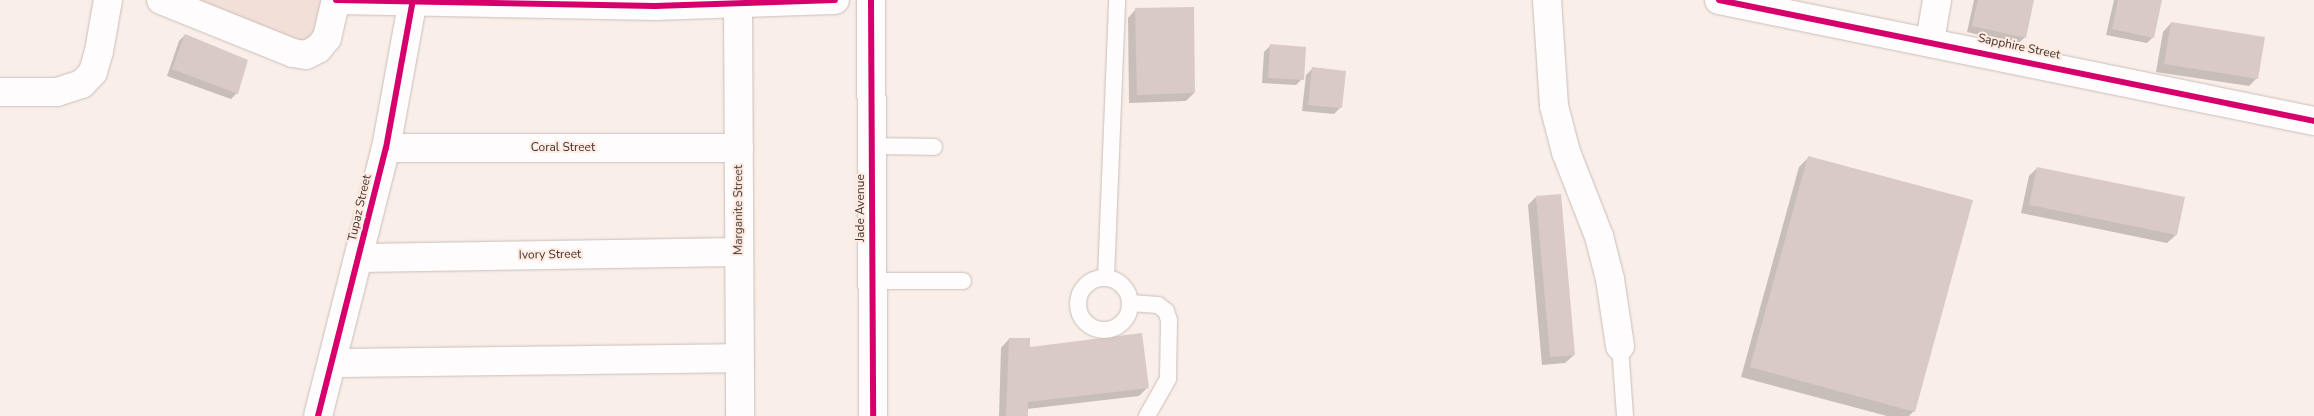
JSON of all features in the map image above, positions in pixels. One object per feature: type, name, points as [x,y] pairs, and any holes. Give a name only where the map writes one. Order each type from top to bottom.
[{"type":"street","points":[[0,92],[57,92],[82,84],[93,72],[100,51],[108,0]]},
{"type":"street","points":[[161,0],[293,53],[306,55],[318,49],[327,38],[336,0],[738,5],[835,0]]},
{"type":"street","name":"Jade Avenue","points":[[872,0],[873,416]]},
{"type":"street","points":[[1547,0],[1554,106],[1566,152],[1599,236],[1610,279],[1620,346]]},
{"type":"street","name":"Sapphire Street","points":[[1719,0],[1930,41],[2314,121]]},
{"type":"street","points":[[1930,41],[1937,0]]},
{"type":"street","name":"Tupaz Street","points":[[318,416],[334,363],[386,148],[413,1]]},
{"type":"street","name":"Marganite Street","points":[[738,5],[740,416]]},
{"type":"street","name":"Coral Street","points":[[386,148],[739,148]]},
{"type":"street","name":"Ivory Street","points":[[360,258],[739,252]]},
{"type":"street","points":[[334,363],[740,358]]},
{"type":"lane","points":[[1106,278],[1117,0]]},
{"type":"lane","points":[[872,146],[934,147]]},
{"type":"lane","points":[[1106,278],[1123,285],[1130,303],[1129,312],[1117,327],[1108,330],[1089,325],[1079,310],[1082,291],[1096,279],[1106,278]]},
{"type":"lane","points":[[872,282],[963,280]]},
{"type":"lane","points":[[1130,303],[1158,305],[1166,311],[1169,320],[1168,379],[1147,416]]},
{"type":"lane","points":[[1620,346],[1625,416]]},
{"type":"shaded area","points":[[179,0],[326,0],[322,24],[307,45]]},
{"type":"building","points":[[1978,0],[2034,0],[2026,38],[1972,26]]},
{"type":"building","points":[[2118,0],[2162,0],[2154,38],[2112,29]]},
{"type":"building","points":[[1194,7],[1195,93],[1137,95],[1135,8]]},
{"type":"building","points":[[2171,22],[2265,37],[2258,79],[2164,64]]},
{"type":"building","points":[[185,34],[248,60],[238,94],[172,69]]},
{"type":"building","points":[[1270,44],[1306,47],[1304,80],[1268,78]]},
{"type":"building","points":[[1312,67],[1346,71],[1342,108],[1308,105]]},
{"type":"building","points":[[1808,156],[1973,200],[1915,412],[1750,367]]},
{"type":"building","points":[[2037,167],[2185,197],[2177,235],[2029,205]]},
{"type":"building","points":[[1561,194],[1575,355],[1550,357],[1536,196]]},
{"type":"building","points":[[1142,333],[1149,388],[1028,402],[1028,416],[1006,416],[1009,338],[1030,338],[1030,347]]},
{"type":"cycle path","points":[[336,0],[655,6],[835,0]]},
{"type":"cycle path","points":[[318,416],[386,148],[413,0]]},
{"type":"cycle path","points":[[871,0],[873,416]]},
{"type":"cycle path","points":[[1719,0],[2314,121]]}]
